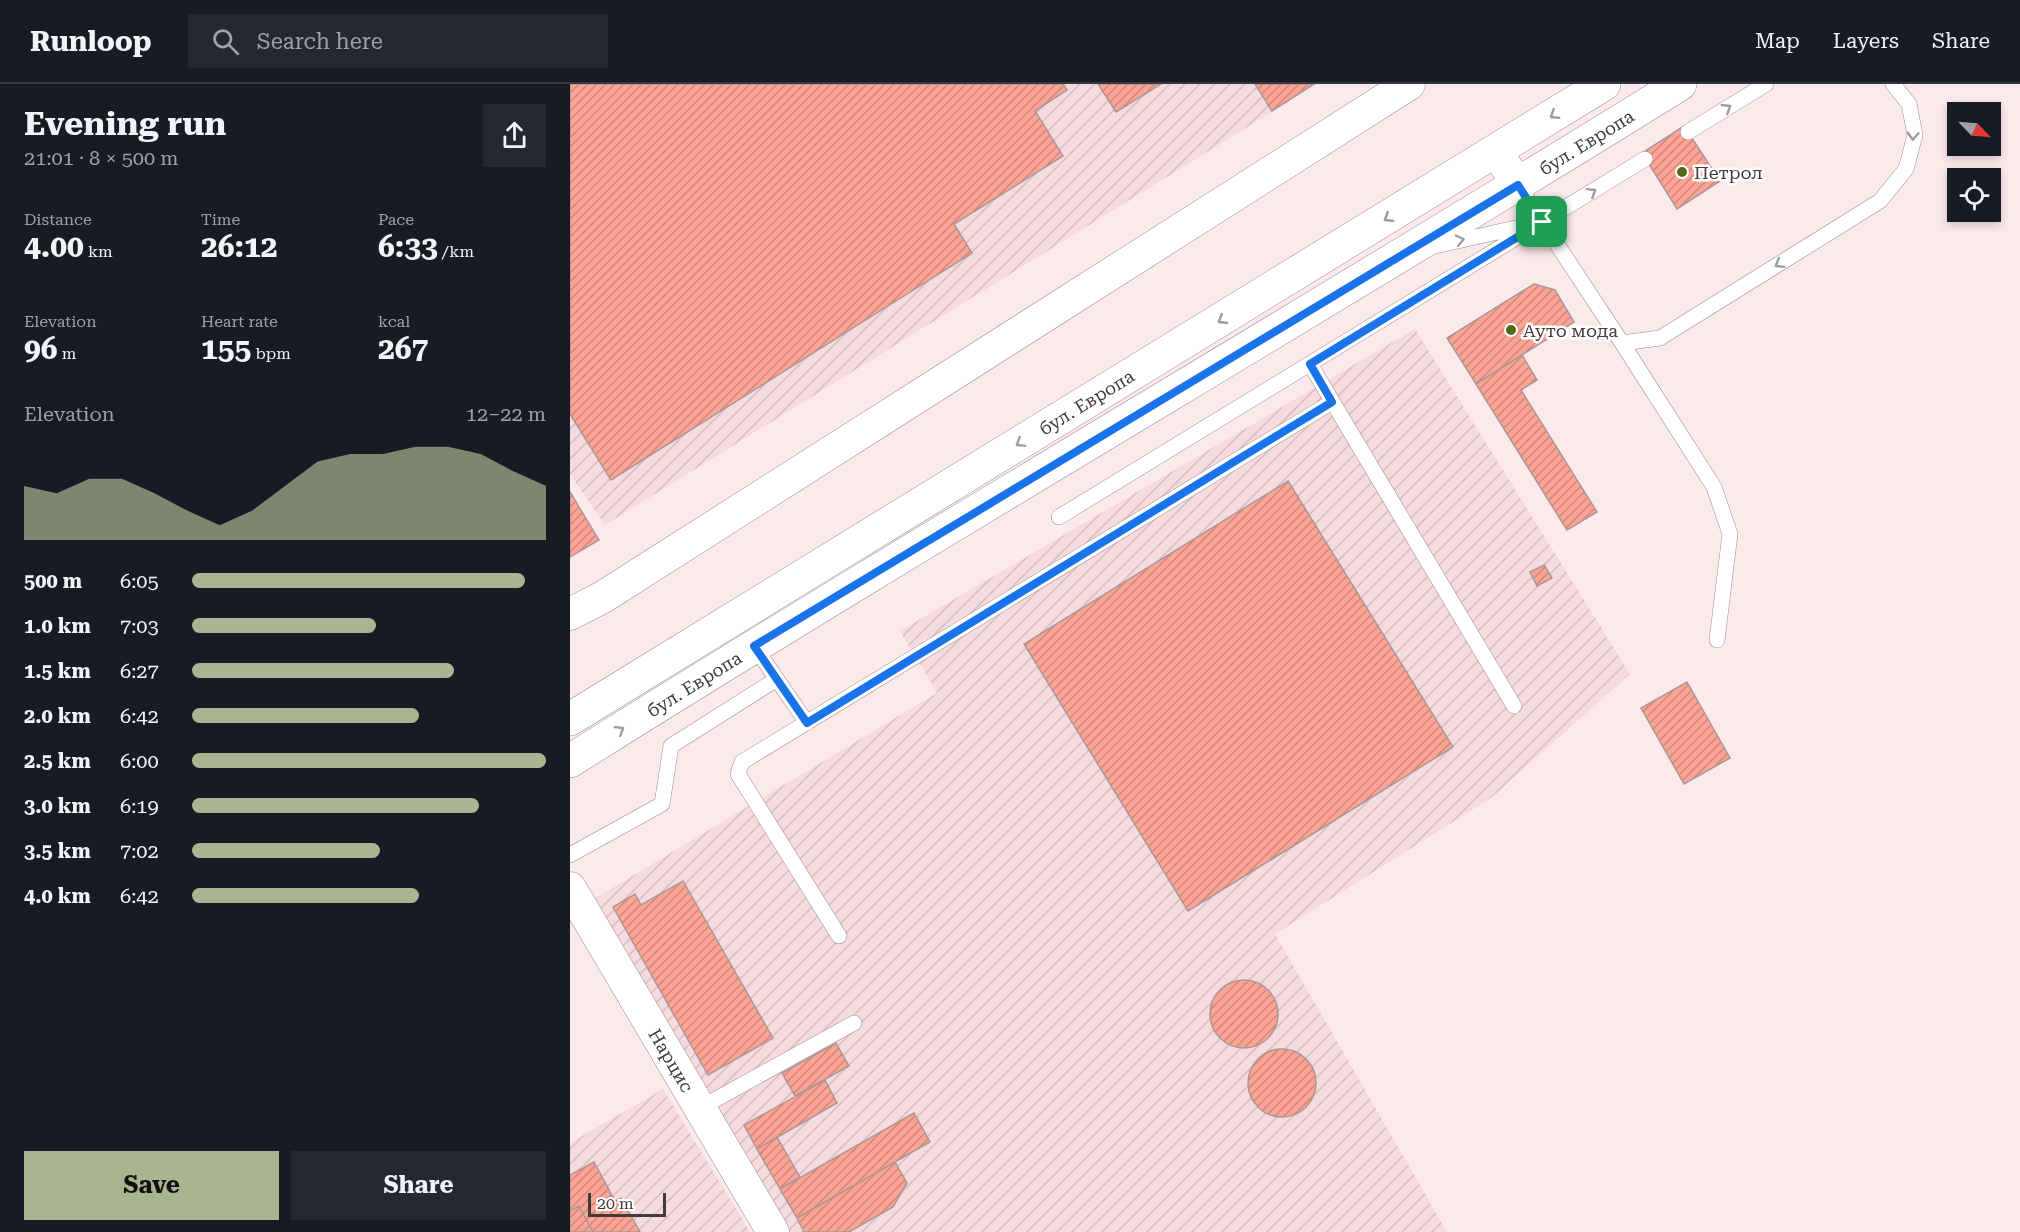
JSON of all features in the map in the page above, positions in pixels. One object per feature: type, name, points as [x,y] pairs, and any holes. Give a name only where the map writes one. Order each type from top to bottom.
[{"type":"main road","name":"бул. Европа","points":[[570,719],[1604,84]]},
{"type":"main road","name":"бул. Европа","points":[[570,761],[754,646],[1518,185],[1680,84]]},
{"type":"street","points":[[570,614],[603,597],[1409,84]]},
{"type":"street","points":[[1496,152],[1518,185]]},
{"type":"street","name":"Нарцис","points":[[570,888],[773,1232]]},
{"type":"lane","points":[[1688,132],[1766,84]]},
{"type":"lane","points":[[1622,343],[1660,338],[1880,201],[1906,169],[1915,135],[1909,104],[1893,84]]},
{"type":"lane","points":[[1059,517],[1645,159]]},
{"type":"lane","points":[[1518,185],[1714,487],[1730,534],[1717,640]]},
{"type":"lane","points":[[1403,253],[1542,222]]},
{"type":"lane","points":[[1310,364],[1514,706]]},
{"type":"lane","points":[[839,936],[738,774],[742,762],[1332,402]]},
{"type":"lane","points":[[754,646],[807,723]]},
{"type":"lane","points":[[570,855],[662,804],[671,746],[777,679]]},
{"type":"lane","points":[[699,1107],[854,1023]]},
{"type":"shaded area","points":[[570,84],[1317,84],[605,525],[570,474]]},
{"type":"shaded area","points":[[1415,329],[1630,674],[1491,798],[1275,934],[1447,1232],[788,1232],[714,1100],[594,899],[937,693],[900,631]]},
{"type":"shaded area","points":[[663,1089],[750,1232],[570,1232],[570,1143]]},
{"type":"building","points":[[570,84],[1063,84],[1067,90],[1035,111],[1063,156],[954,224],[972,253],[611,480],[570,414]]},
{"type":"building","points":[[1098,84],[1161,84],[1116,112]]},
{"type":"building","points":[[1255,84],[1314,84],[1272,111]]},
{"type":"building","points":[[1684,126],[1720,181],[1677,209],[1642,153]]},
{"type":"building","name":"Ауто мода","points":[[1534,284],[1555,290],[1574,322],[1476,384],[1447,338]]},
{"type":"building","points":[[1522,355],[1537,380],[1521,390],[1597,512],[1567,530],[1476,384]]},
{"type":"building","points":[[1288,481],[1453,747],[1188,911],[1024,644]]},
{"type":"building","points":[[570,492],[599,540],[570,557]]},
{"type":"building","points":[[1544,565],[1552,578],[1537,586],[1530,572]]},
{"type":"building","points":[[1687,682],[1730,758],[1684,784],[1641,708]]},
{"type":"building","points":[[683,881],[773,1038],[708,1075],[613,907],[635,894],[641,905]]},
{"type":"building","points":[[1244,980],[1257,983],[1268,990],[1275,1001],[1278,1014],[1275,1027],[1268,1038],[1257,1045],[1244,1048],[1231,1045],[1220,1038],[1213,1027],[1210,1014],[1213,1001],[1220,990],[1231,983]]},
{"type":"building","points":[[836,1043],[849,1066],[795,1096],[782,1073]]},
{"type":"building","points":[[1282,1049],[1295,1052],[1306,1059],[1313,1070],[1316,1083],[1313,1096],[1306,1107],[1295,1114],[1282,1117],[1269,1114],[1258,1107],[1251,1096],[1248,1083],[1251,1070],[1258,1059],[1269,1052]]},
{"type":"building","points":[[825,1080],[837,1103],[757,1149],[744,1125]]},
{"type":"building","points":[[914,1113],[930,1142],[797,1218],[780,1189]]},
{"type":"building","points":[[777,1137],[800,1177],[780,1189],[757,1149]]},
{"type":"building","points":[[594,1162],[615,1201],[621,1198],[640,1232],[570,1232],[570,1175]]},
{"type":"building","points":[[895,1162],[907,1183],[893,1207],[849,1232],[804,1232],[797,1218]]},
{"type":"building","points":[[579,1206],[593,1232],[570,1232],[570,1211]]},
{"type":"place","name":"Петрол","points":[[1682,172]]},
{"type":"place","name":"Ауто мода","points":[[1511,330]]},
{"type":"route","points":[[1518,185],[1542,222],[1310,364],[1332,402],[807,723],[754,646],[1518,185]]}]
